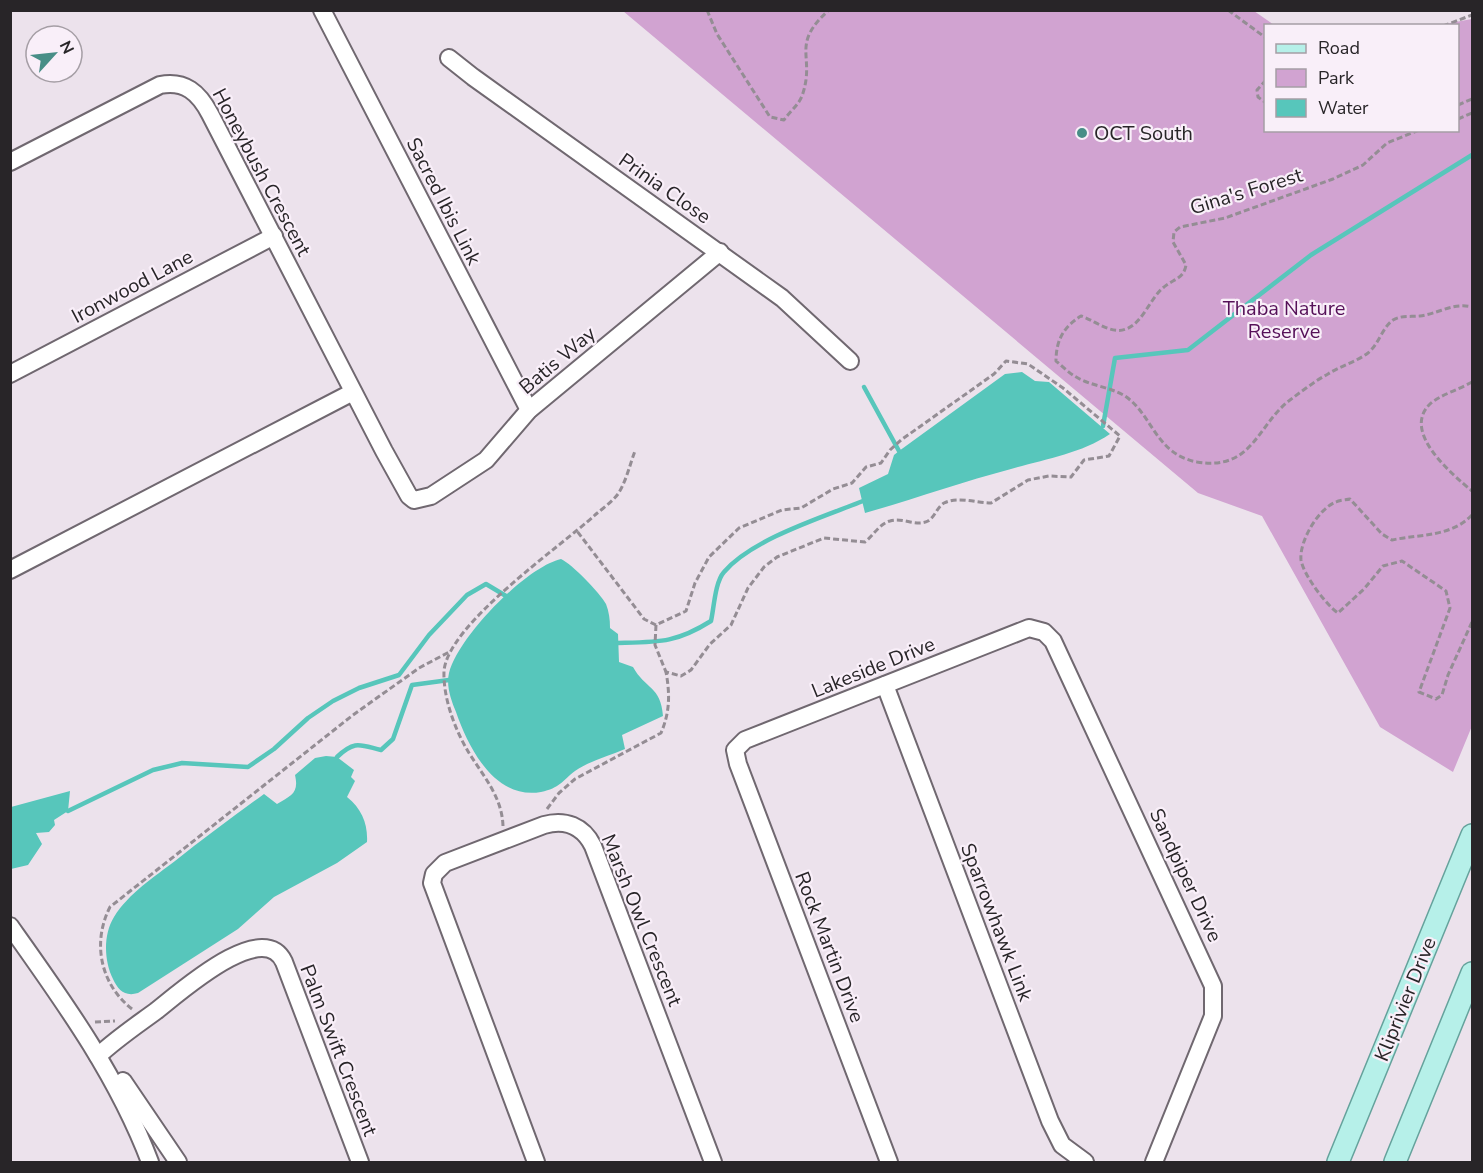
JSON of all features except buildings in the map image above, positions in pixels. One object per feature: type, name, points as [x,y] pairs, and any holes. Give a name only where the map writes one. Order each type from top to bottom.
[{"type":"main road","name":"Kliprivier Drive","points":[[1338,1162],[1473,835]]},
{"type":"main road","points":[[1395,1162],[1473,973]]},
{"type":"street","name":"Sacred Ibis Link","points":[[322,10],[529,410]]},
{"type":"street","name":"Prinia Close","points":[[449,58],[782,298],[850,361]]},
{"type":"street","name":"Honeybush Crescent","points":[[10,162],[150,89],[168,83],[181,84],[201,98],[353,392],[410,496],[422,499]]},
{"type":"street","name":"Ironwood Lane","points":[[10,374],[274,236]]},
{"type":"street","name":"Batis Way","points":[[422,499],[486,460],[529,410],[720,252]]},
{"type":"street","points":[[11,568],[353,392]]},
{"type":"street","name":"Lakeside Drive","points":[[737,746],[745,740],[1026,628]]},
{"type":"street","name":"Sandpiper Drive","points":[[1026,628],[1040,630],[1053,641],[1213,986],[1213,1016],[1154,1162]]},
{"type":"street","name":"Sparrowhawk Link","points":[[885,685],[1050,1121],[1062,1145],[1085,1162]]},
{"type":"street","name":"Rock Martin Drive","points":[[737,746],[735,754],[738,764],[889,1162]]},
{"type":"street","name":"Marsh Owl Crescent","points":[[536,1162],[432,883],[434,874],[445,863],[553,823],[568,824],[583,832],[593,846],[713,1162]]},
{"type":"street","points":[[10,926],[178,1162]]},
{"type":"street","name":"Palm Swift Crescent","points":[[98,1052],[222,961],[259,948],[274,950],[284,962],[360,1162]]},
{"type":"street","points":[[98,1052],[128,1109],[150,1162]]},
{"type":"path","points":[[707,10],[717,34],[770,117],[784,120],[799,104],[804,90],[805,45],[808,36],[816,22],[830,10]]},
{"type":"path","points":[[1228,10],[1264,37]]},
{"type":"path","points":[[1448,24],[1473,15]]},
{"type":"path","points":[[1264,82],[1257,90],[1258,97],[1264,102]]},
{"type":"path","points":[[1459,105],[1473,99]]},
{"type":"path","points":[[1459,119],[1473,113]]},
{"type":"path","name":"Gina's Forest","points":[[1414,132],[1387,143],[1363,165],[1334,179],[1225,218],[1180,227],[1174,232],[1173,242],[1184,259],[1186,271],[1180,278],[1164,287],[1137,321],[1125,330],[1114,331],[1081,316],[1071,323],[1056,344],[1056,361],[1079,379],[1103,386],[1126,397],[1150,428],[1178,456],[1197,462],[1227,461],[1244,451],[1261,436],[1287,402],[1328,374],[1368,353],[1392,321],[1399,317],[1421,316],[1465,305],[1473,307]]},
{"type":"path","points":[[656,625],[686,611],[695,583],[709,557],[739,528],[782,510],[801,508],[833,489],[852,483],[866,467],[881,463],[901,440],[994,374],[1006,362],[1028,364],[1063,388],[1120,436],[1109,456],[1084,460],[1071,477],[1049,476],[1028,480],[991,503],[969,500],[942,504],[930,520],[891,520],[879,526],[865,542],[824,538],[777,557],[764,567],[748,588],[731,625],[710,644],[700,661],[681,676],[666,672]]},
{"type":"path","points":[[1473,382],[1430,404],[1421,420],[1420,430],[1441,462],[1473,491]]},
{"type":"path","points":[[504,840],[499,801],[468,752],[453,719],[445,692],[444,669],[451,651],[472,624],[497,598],[618,494],[635,451]]},
{"type":"path","points":[[1473,515],[1460,526],[1436,535],[1415,535],[1392,540],[1382,534],[1350,500],[1335,502],[1317,517],[1304,543],[1301,560],[1328,606],[1338,613],[1364,589],[1383,566],[1402,561],[1446,591],[1450,608],[1419,692],[1436,699],[1442,695],[1448,675],[1473,622]]},
{"type":"path","points":[[577,531],[644,619],[656,625]]},
{"type":"path","points":[[539,827],[547,809],[559,793],[575,779],[662,733],[668,718],[670,695],[666,672],[655,645],[656,625]]},
{"type":"path","points":[[145,1019],[126,1004],[113,988],[103,968],[99,943],[103,922],[110,907],[353,715],[419,668],[451,651]]},
{"type":"path","points":[[78,1023],[145,1019]]},
{"type":"green space","name":"Thaba Nature Reserve","points":[[623,11],[1254,11],[1273,24],[1264,24],[1264,132],[1459,132],[1459,24],[1444,24],[1472,19],[1472,726],[1453,772],[1380,727],[1262,516],[1198,493]]},
{"type":"water","points":[[1022,372],[1035,381],[1049,382],[1110,434],[1099,441],[1062,455],[974,479],[865,513],[859,488],[888,474],[894,455],[1005,374]]},
{"type":"water","points":[[561,559],[585,579],[606,604],[610,628],[618,634],[619,662],[633,667],[642,680],[656,693],[662,706],[663,716],[622,735],[625,749],[581,767],[552,788],[541,792],[525,792],[510,788],[497,780],[476,756],[452,703],[448,678],[455,658],[465,641],[495,606],[530,575]]},
{"type":"water","points":[[337,757],[354,770],[351,777],[355,781],[347,797],[363,817],[367,842],[337,863],[274,897],[238,929],[138,993],[129,994],[120,989],[110,972],[106,956],[106,940],[110,924],[127,900],[150,879],[264,794],[277,804],[290,796],[296,786],[295,775],[315,758]]},
{"type":"water","points":[[70,791],[68,811],[54,820],[55,825],[49,832],[36,833],[42,844],[28,865],[11,869],[11,807]]},
{"type":"waterway","points":[[1103,426],[1115,358],[1188,350],[1311,255],[1472,155]]},
{"type":"waterway","points":[[864,387],[899,451]]},
{"type":"waterway","points":[[618,643],[667,640],[699,628],[711,621],[721,576],[736,560],[789,530],[863,501]]},
{"type":"waterway","points":[[68,811],[153,770],[182,763],[248,767],[274,749],[308,718],[333,701],[359,688],[399,675],[429,635],[467,595],[486,584],[506,596]]},
{"type":"waterway","points":[[337,757],[349,748],[358,745],[381,750],[393,739],[412,685],[449,680]]},
{"type":"place","name":"OCT South","points":[[1082,133]]}]
